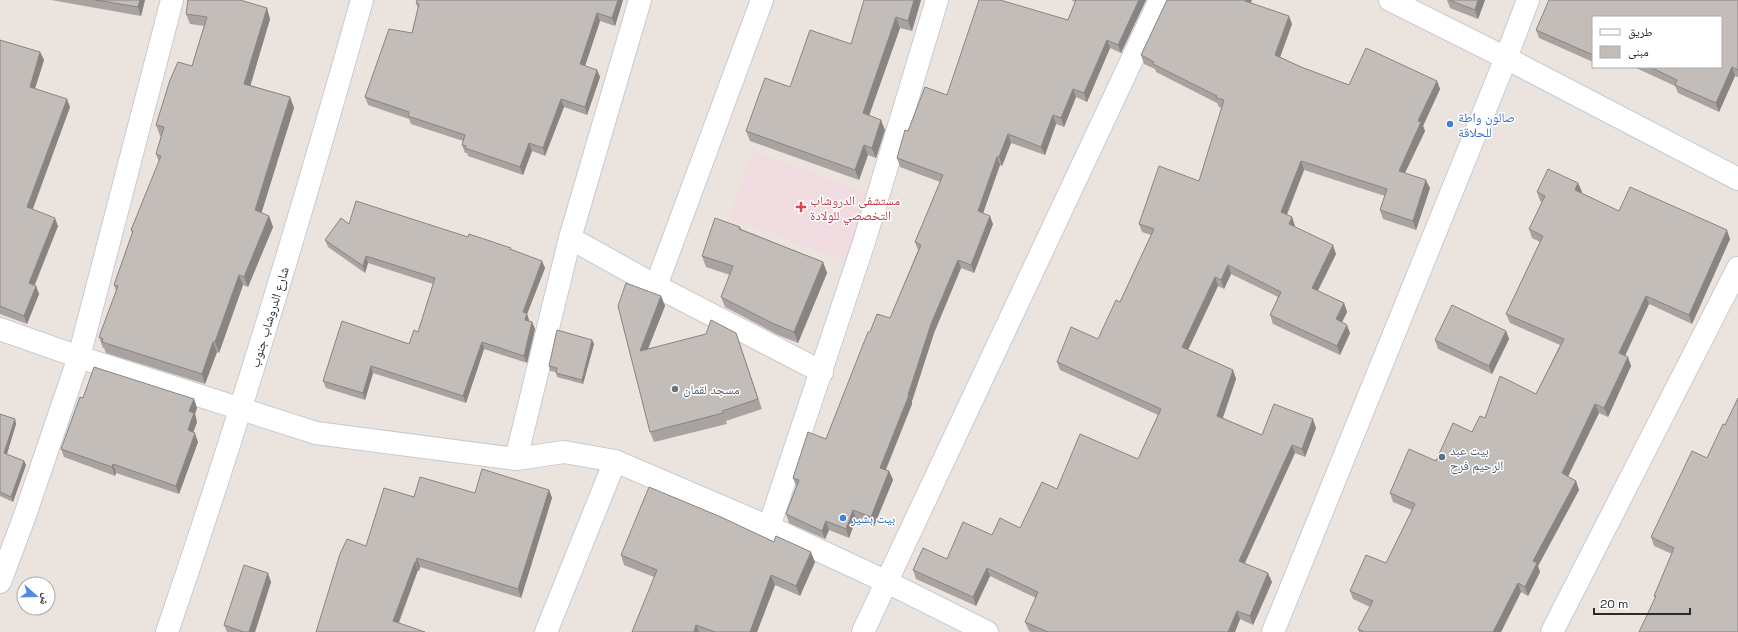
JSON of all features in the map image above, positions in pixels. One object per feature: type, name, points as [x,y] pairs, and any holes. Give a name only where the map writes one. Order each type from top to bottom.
[{"type":"street","points":[[0,582],[79,357],[172,0]]},
{"type":"street","name":"شارع الدروشاب جنوب","points":[[167,632],[240,410],[327,123],[362,0]]},
{"type":"street","points":[[516,459],[570,238],[640,0]]},
{"type":"street","points":[[656,286],[762,0]]},
{"type":"street","points":[[769,527],[822,372],[887,170],[937,0]]},
{"type":"street","points":[[863,632],[1160,0]]},
{"type":"street","points":[[1390,0],[1506,58],[1738,179]]},
{"type":"street","points":[[1272,632],[1506,58],[1528,0]]},
{"type":"street","points":[[570,238],[656,286],[822,372]]},
{"type":"street","points":[[1552,632],[1738,268]]},
{"type":"street","points":[[0,329],[79,357],[240,410],[316,433],[516,459],[564,452],[615,461],[769,527],[887,582],[987,632]]},
{"type":"street","points":[[546,632],[615,461]]},
{"type":"shaded area","name":"مستشفى الدروشاب التخصصي للولادة","points":[[754,151],[872,195],[848,262],[729,218]]},
{"type":"building","points":[[96,0],[140,0],[138,7]]},
{"type":"building","points":[[188,0],[240,0],[267,8],[244,84],[290,97],[255,210],[269,216],[244,277],[239,275],[202,374],[102,342],[103,339],[99,337],[118,286],[114,285],[133,231],[131,230],[161,156],[156,154],[164,127],[156,125],[170,80],[178,62],[192,66],[207,17],[186,14]]},
{"type":"building","points":[[417,0],[618,0],[612,18],[597,13],[580,64],[597,70],[585,107],[561,99],[543,148],[529,143],[520,167],[465,148],[466,146],[462,145],[465,135],[408,116],[409,112],[365,97],[389,29],[412,33],[419,4],[416,3]]},
{"type":"building","points":[[864,0],[914,0],[908,21],[896,17],[863,113],[881,120],[872,148],[864,145],[855,170],[746,131],[765,78],[790,87],[810,30],[851,44]]},
{"type":"building","points":[[979,0],[1000,0],[1068,20],[1076,0],[1139,0],[1118,45],[1107,40],[1084,93],[1073,89],[1061,118],[1053,115],[1041,147],[1008,134],[999,157],[997,157],[978,211],[990,216],[971,265],[958,260],[931,324],[909,395],[880,468],[889,471],[871,517],[853,510],[846,529],[826,521],[822,531],[786,514],[799,480],[793,478],[808,432],[826,439],[868,332],[870,332],[877,314],[890,318],[921,245],[915,242],[943,175],[897,158],[905,130],[908,131],[925,87],[947,95]]},
{"type":"building","points":[[1167,0],[1245,0],[1289,16],[1275,55],[1301,67],[1349,85],[1366,48],[1437,81],[1418,121],[1421,122],[1399,171],[1426,180],[1413,221],[1380,210],[1387,189],[1301,161],[1281,212],[1292,217],[1289,224],[1333,245],[1312,288],[1344,303],[1336,319],[1347,325],[1337,346],[1270,315],[1281,292],[1228,265],[1221,280],[1215,277],[1182,347],[1233,370],[1217,416],[1262,435],[1274,404],[1313,419],[1302,449],[1292,445],[1239,561],[1268,573],[1250,616],[1237,611],[1228,632],[1048,632],[1025,622],[1038,592],[987,568],[973,597],[913,570],[923,548],[947,559],[963,522],[992,535],[1000,518],[1020,528],[1042,482],[1057,489],[1080,434],[1138,459],[1161,409],[1057,362],[1071,327],[1098,339],[1116,300],[1120,302],[1154,229],[1139,224],[1159,166],[1199,181],[1224,100],[1216,98],[1217,96],[1153,64],[1154,62],[1141,55]]},
{"type":"building","points":[[1449,0],[1478,0],[1475,10]]},
{"type":"building","points":[[1549,0],[1738,0],[1738,70],[1732,67],[1716,103],[1675,85],[1677,80],[1652,68],[1722,68],[1722,16],[1592,16],[1592,55],[1536,30]]},
{"type":"building","points":[[0,40],[40,52],[30,87],[67,99],[27,207],[55,218],[29,283],[36,286],[24,316],[0,306]]},
{"type":"building","points":[[1548,169],[1578,183],[1575,190],[1619,211],[1630,187],[1727,230],[1689,315],[1646,296],[1619,353],[1628,357],[1604,408],[1595,404],[1562,473],[1576,481],[1533,561],[1537,563],[1525,587],[1518,583],[1493,632],[1364,632],[1358,629],[1373,601],[1350,591],[1366,555],[1386,563],[1415,504],[1390,493],[1409,449],[1436,461],[1453,423],[1472,432],[1480,416],[1485,418],[1500,376],[1536,394],[1564,339],[1506,314],[1543,236],[1529,229],[1545,196],[1537,192]]},
{"type":"building","points":[[356,201],[468,237],[469,234],[511,248],[510,249],[542,261],[523,312],[527,313],[525,320],[532,322],[524,356],[482,342],[463,396],[371,366],[363,393],[323,381],[342,321],[409,344],[414,330],[418,332],[435,278],[366,256],[363,266],[325,240],[341,218],[349,224]]},
{"type":"building","points":[[715,218],[823,262],[794,332],[774,324],[721,297],[733,266],[702,256]]},
{"type":"building","points":[[626,283],[661,296],[640,351],[706,334],[711,320],[736,333],[758,399],[722,411],[723,413],[650,432],[618,306]]},
{"type":"building","points":[[1452,305],[1506,331],[1489,366],[1435,340]]},
{"type":"building","points":[[557,330],[592,340],[582,380],[556,373],[557,368],[549,366]]},
{"type":"building","points":[[94,367],[194,399],[189,411],[194,413],[188,430],[195,433],[176,486],[113,464],[112,467],[61,449],[80,397],[83,398]]},
{"type":"building","points":[[1738,398],[1738,632],[1639,632],[1656,596],[1654,596],[1674,548],[1651,537],[1692,451],[1707,458],[1723,424],[1725,425]]},
{"type":"building","points":[[0,414],[15,419],[4,453],[24,461],[11,497],[0,492]]},
{"type":"building","points":[[482,469],[549,490],[518,589],[417,558],[393,621],[425,632],[316,632],[340,554],[347,539],[366,546],[384,488],[414,497],[420,477],[475,493]]},
{"type":"building","points":[[649,487],[721,517],[774,542],[776,536],[811,552],[796,586],[771,575],[750,632],[715,632],[696,625],[694,632],[632,632],[657,570],[621,555]]},
{"type":"building","points":[[244,565],[268,573],[249,632],[244,632],[224,625]]},
{"type":"place","name":"صالون واطة للحلاقة","points":[[1450,124]]},
{"type":"place","name":"مستشفى الدروشاب التخصصي للولادة","points":[[801,207]]},
{"type":"place","name":"مسجد لقمان","points":[[675,389]]},
{"type":"place","name":"بيت عبد الرحيم فرح","points":[[1442,457]]},
{"type":"place","name":"بيت بشير","points":[[843,518]]}]
